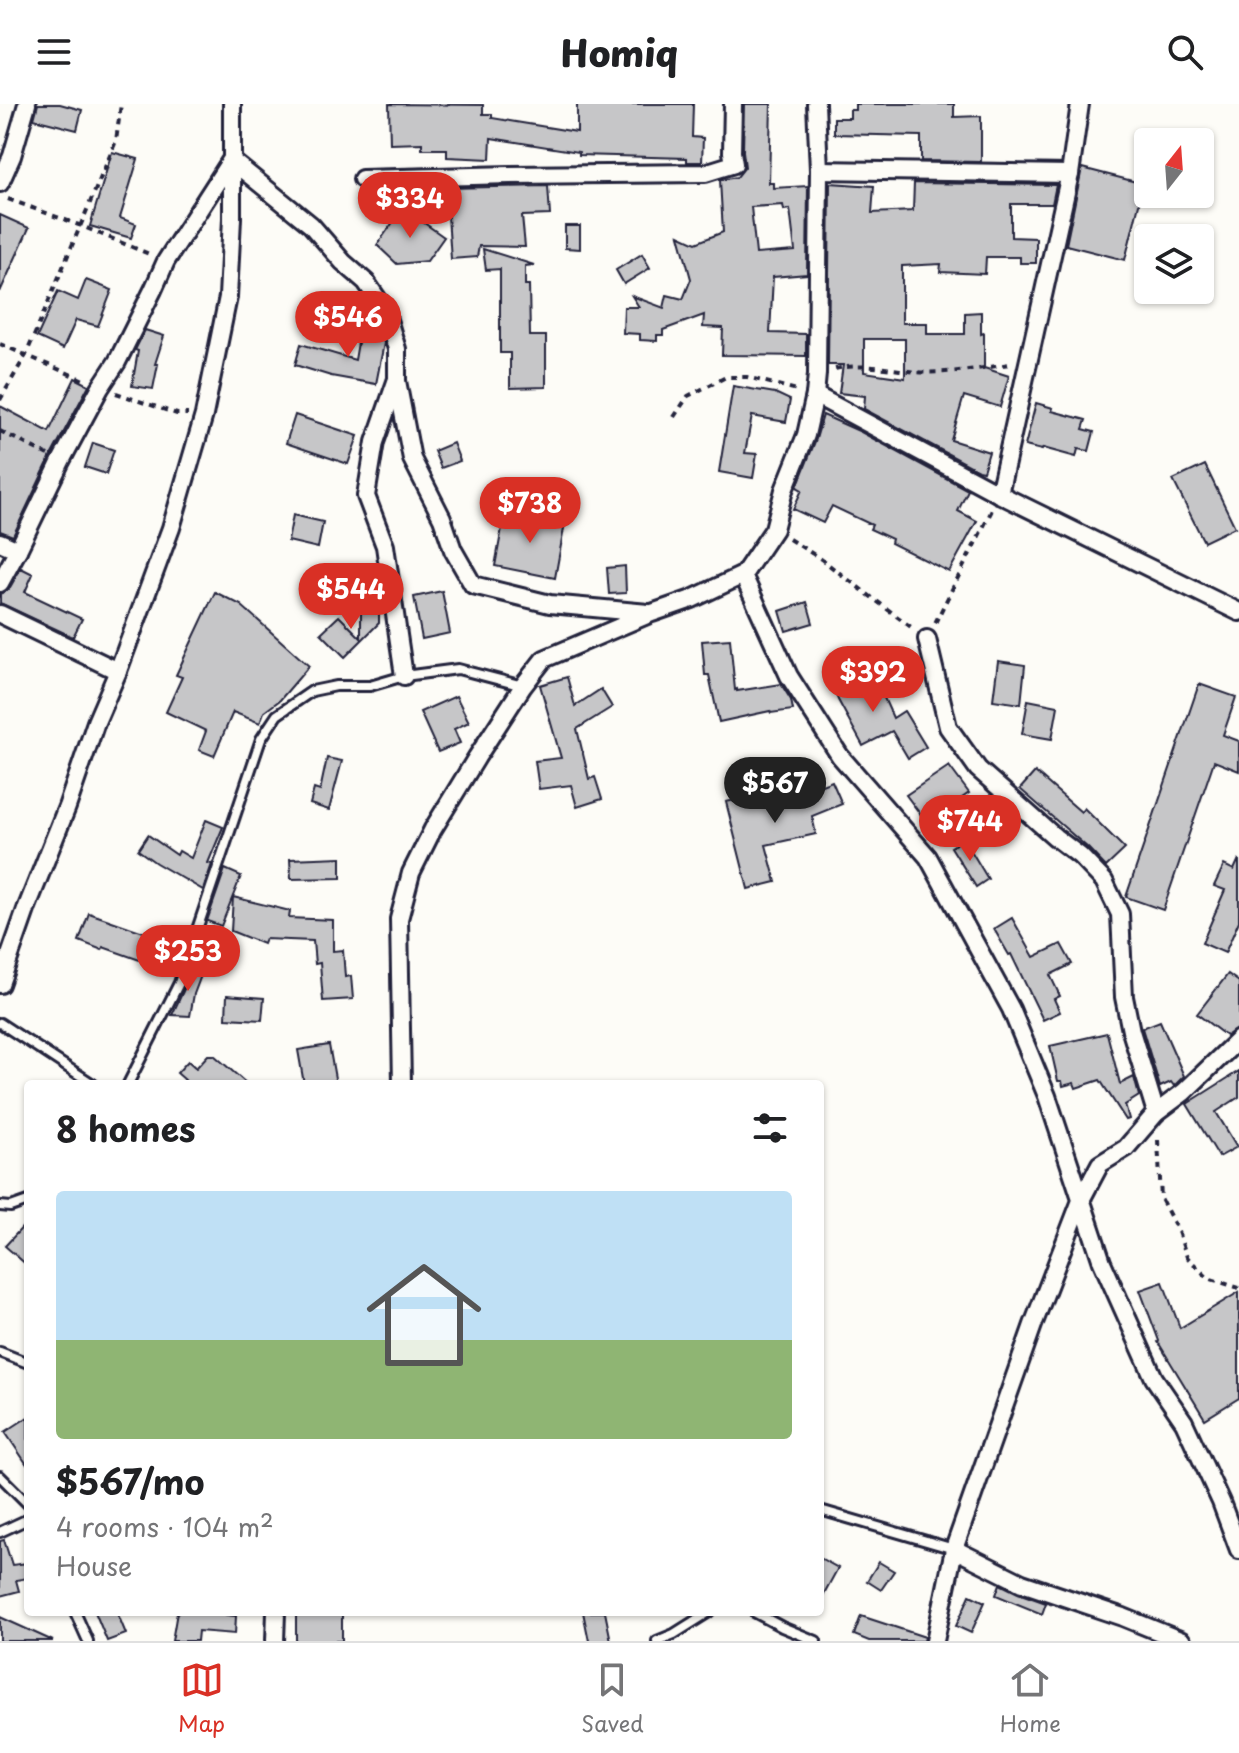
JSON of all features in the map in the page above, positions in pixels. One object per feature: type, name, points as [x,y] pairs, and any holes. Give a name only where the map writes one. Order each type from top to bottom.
[{"type":"street","points":[[0,183],[12,156],[27,104]]},
{"type":"street","points":[[0,984],[171,528],[204,415],[228,297],[232,104]]},
{"type":"street","points":[[362,179],[705,173],[734,164],[733,104]]},
{"type":"street","points":[[402,1080],[399,919],[411,873],[433,829],[523,686],[544,659],[743,575],[774,529],[784,490],[806,435],[815,395],[819,170],[816,104]]},
{"type":"street","points":[[999,494],[1070,174],[1080,104]]},
{"type":"street","points":[[0,583],[61,461],[117,362],[166,261],[231,160]]},
{"type":"street","points":[[231,160],[311,225],[343,262],[366,282],[385,310],[397,349],[397,379],[412,459],[442,518],[453,550],[473,585],[550,604],[652,613]]},
{"type":"street","points":[[819,170],[1070,174]]},
{"type":"street","points":[[397,379],[375,442],[366,496],[385,546],[404,676]]},
{"type":"street","points":[[815,395],[999,494],[1239,612]]},
{"type":"street","points":[[0,542],[18,550]]},
{"type":"street","points":[[743,575],[789,676],[840,756],[928,857],[1011,1009],[1047,1096],[1102,1262],[1154,1378],[1184,1422],[1221,1502],[1239,1550]]},
{"type":"street","points":[[0,614],[118,671]]},
{"type":"street","points":[[927,639],[948,727],[978,769],[1080,856],[1104,881],[1120,914],[1124,997],[1156,1113]]},
{"type":"street","points":[[935,1641],[954,1549],[1033,1325],[1082,1198],[1100,1164],[1126,1148],[1156,1113],[1184,1092],[1239,1039]]},
{"type":"street","points":[[954,1549],[1022,1583],[1123,1617],[1182,1641]]},
{"type":"street","points":[[275,1641],[276,1616]]},
{"type":"lane","points":[[130,1080],[179,983],[261,739],[277,715],[312,691],[336,686],[370,686],[404,676],[458,669],[523,686]]},
{"type":"lane","points":[[0,1023],[87,1080]]},
{"type":"lane","points":[[0,1206],[11,1207],[24,1202]]},
{"type":"lane","points":[[0,1352],[24,1361]]},
{"type":"lane","points":[[0,1476],[24,1500]]},
{"type":"lane","points":[[824,1511],[954,1549]]},
{"type":"lane","points":[[0,1532],[24,1521]]},
{"type":"lane","points":[[76,1616],[84,1639]]},
{"type":"lane","points":[[657,1641],[703,1616]]},
{"type":"lane","points":[[761,1616],[816,1641]]},
{"type":"path","points":[[0,400],[26,355],[116,141],[121,104]]},
{"type":"path","points":[[0,196],[166,261]]},
{"type":"path","points":[[817,374],[839,367],[867,366],[919,372],[1008,364]]},
{"type":"path","points":[[674,417],[688,396],[726,377],[747,377],[815,395]]},
{"type":"path","points":[[0,431],[61,461]]},
{"type":"path","points":[[774,529],[821,559],[927,639],[999,494]]},
{"type":"path","points":[[1156,1113],[1161,1199],[1187,1257],[1208,1278],[1239,1288]]},
{"type":"building","points":[[38,104],[60,104],[82,110],[77,130],[34,119]]},
{"type":"building","points":[[389,104],[483,105],[483,114],[492,114],[492,118],[577,132],[577,104],[693,104],[692,137],[703,138],[702,162],[687,162],[687,158],[579,155],[579,152],[491,138],[490,159],[447,157],[447,149],[422,149],[422,143],[390,144]]},
{"type":"building","points":[[744,104],[771,104],[769,183],[773,183],[773,188],[808,186],[807,274],[773,277],[770,333],[806,334],[806,356],[722,355],[723,328],[703,327],[704,315],[663,330],[663,335],[657,335],[657,341],[640,340],[640,334],[623,333],[624,307],[639,307],[632,296],[664,308],[667,295],[683,299],[691,279],[679,235],[696,243],[723,232],[720,180],[737,177],[745,167]],"holes":[[[783,205],[784,210],[790,209],[795,251],[756,254],[751,207]]]},
{"type":"building","points":[[855,104],[954,104],[954,117],[981,116],[981,162],[921,161],[921,136],[834,134],[834,118],[850,118],[850,110],[855,110]]},
{"type":"building","points":[[112,152],[138,159],[120,218],[136,224],[131,238],[90,226]]},
{"type":"building","points":[[1082,168],[1134,181],[1134,208],[1138,208],[1125,260],[1066,245]]},
{"type":"building","points":[[830,183],[874,186],[872,213],[913,211],[914,183],[1056,185],[1052,204],[1011,204],[1011,237],[1036,238],[1036,263],[1020,263],[1020,257],[986,257],[985,274],[940,272],[941,264],[902,266],[902,323],[927,323],[927,334],[965,334],[965,313],[981,312],[984,368],[1009,376],[1000,407],[964,396],[951,440],[989,452],[983,471],[864,409],[865,396],[839,393],[843,365],[828,365]],"holes":[[[864,339],[905,339],[905,378],[864,372]]]},
{"type":"building","points":[[548,186],[550,215],[522,216],[525,247],[479,246],[477,257],[451,259],[446,188]]},
{"type":"building","points":[[403,208],[444,237],[427,261],[397,264],[377,245]]},
{"type":"building","points":[[0,215],[29,228],[0,292]]},
{"type":"building","points":[[565,226],[580,226],[580,249],[565,248]]},
{"type":"building","points":[[483,249],[534,265],[525,266],[525,285],[529,285],[530,336],[546,336],[546,387],[510,388],[510,353],[500,353],[500,269],[486,270]]},
{"type":"building","points":[[642,254],[650,268],[624,284],[616,270]]},
{"type":"building","points":[[86,280],[112,290],[98,326],[76,320],[63,349],[37,337],[58,291],[78,300]]},
{"type":"building","points":[[361,325],[379,329],[384,343],[376,384],[331,376],[295,365],[301,344],[355,360]]},
{"type":"building","points":[[145,330],[164,336],[155,364],[158,364],[153,389],[132,386],[138,351],[135,350]]},
{"type":"building","points":[[75,378],[89,385],[13,536],[0,531],[0,406],[49,432]]},
{"type":"building","points":[[733,386],[775,393],[790,400],[786,422],[752,416],[745,453],[757,454],[753,478],[719,472]]},
{"type":"building","points":[[1036,403],[1053,408],[1052,411],[1086,420],[1083,429],[1094,432],[1089,451],[1078,449],[1076,457],[1025,446]]},
{"type":"building","points":[[295,415],[358,436],[348,464],[286,443]]},
{"type":"building","points":[[823,415],[968,490],[958,511],[977,521],[949,572],[891,543],[892,539],[870,529],[872,525],[832,506],[823,523],[793,509],[802,490],[797,487]]},
{"type":"building","points":[[93,443],[114,450],[106,474],[85,467]]},
{"type":"building","points":[[453,443],[460,461],[441,468],[434,451]]},
{"type":"building","points":[[1205,465],[1235,527],[1204,542],[1173,480]]},
{"type":"building","points":[[505,512],[565,523],[555,578],[495,566]]},
{"type":"building","points":[[293,515],[323,522],[318,548],[288,541]]},
{"type":"building","points":[[625,566],[626,593],[609,594],[607,568]]},
{"type":"building","points":[[21,568],[33,574],[25,592],[82,619],[73,637],[0,603],[0,594],[9,589]]},
{"type":"building","points":[[442,591],[450,633],[422,639],[414,597]]},
{"type":"building","points":[[215,592],[241,605],[309,666],[280,700],[264,712],[260,723],[233,712],[214,756],[199,750],[206,731],[166,712],[182,677],[176,675]]},
{"type":"building","points":[[807,602],[813,623],[786,631],[780,611]]},
{"type":"building","points":[[361,608],[379,608],[379,623],[345,657],[321,633],[339,616],[361,638]]},
{"type":"building","points":[[730,639],[735,690],[781,684],[793,710],[770,711],[719,722],[709,675],[705,675],[702,641]]},
{"type":"building","points":[[998,661],[1025,665],[1021,704],[993,700]]},
{"type":"building","points":[[844,665],[855,692],[877,682],[893,718],[904,711],[926,747],[908,758],[892,731],[863,746],[838,700],[827,671]]},
{"type":"building","points":[[567,677],[575,706],[601,689],[612,707],[577,729],[589,779],[595,777],[602,799],[577,807],[571,785],[539,789],[535,761],[561,758],[540,685]]},
{"type":"building","points":[[1199,684],[1236,697],[1223,735],[1239,741],[1239,771],[1214,761],[1163,910],[1126,897]]},
{"type":"building","points":[[456,696],[469,722],[454,729],[460,743],[438,752],[420,712]]},
{"type":"building","points":[[1028,700],[1058,706],[1052,739],[1022,734]]},
{"type":"building","points":[[327,758],[342,761],[329,810],[310,804],[314,789],[320,791]]},
{"type":"building","points":[[949,766],[969,793],[927,823],[906,795]]},
{"type":"building","points":[[1035,772],[1081,812],[1084,808],[1125,849],[1106,867],[1020,789]]},
{"type":"building","points":[[832,781],[842,804],[812,816],[816,834],[766,845],[776,882],[748,889],[726,802],[805,785],[806,791]]},
{"type":"building","points":[[206,820],[223,827],[208,863],[212,864],[203,890],[138,850],[148,835],[177,855],[179,851],[191,858]]},
{"type":"building","points":[[964,839],[988,879],[976,887],[951,847]]},
{"type":"building","points":[[341,857],[341,878],[291,879],[290,859]]},
{"type":"building","points":[[1239,859],[1239,921],[1225,953],[1202,943],[1225,890],[1214,886],[1224,865],[1234,870]]},
{"type":"building","points":[[225,869],[241,876],[221,926],[207,921]]},
{"type":"building","points":[[233,897],[290,911],[289,918],[333,920],[333,951],[343,950],[345,977],[351,976],[353,999],[323,1001],[320,963],[315,964],[313,941],[265,939],[263,944],[231,931]]},
{"type":"building","points":[[89,913],[178,944],[168,970],[79,941]]},
{"type":"building","points":[[1012,918],[1034,957],[1061,944],[1072,964],[1050,975],[1060,996],[1054,999],[1060,1012],[1043,1020],[1011,954],[994,929]]},
{"type":"building","points":[[192,965],[203,970],[190,1016],[172,1015],[186,985]]},
{"type":"building","points":[[1228,974],[1239,982],[1239,1028],[1226,1036],[1197,1014]]},
{"type":"building","points":[[227,995],[264,998],[262,1020],[226,1018]]},
{"type":"building","points":[[1160,1021],[1184,1076],[1174,1086],[1171,1082],[1160,1087],[1142,1028]]},
{"type":"building","points":[[1107,1033],[1120,1084],[1134,1077],[1139,1096],[1125,1105],[1129,1119],[1126,1120],[1100,1080],[1076,1088],[1074,1083],[1063,1086],[1062,1081],[1058,1081],[1050,1046]]},
{"type":"building","points":[[329,1045],[335,1080],[303,1080],[298,1050]]},
{"type":"building","points":[[208,1055],[214,1055],[242,1080],[185,1080],[177,1073],[188,1061],[196,1068]]},
{"type":"building","points":[[1239,1071],[1239,1097],[1216,1112],[1237,1147],[1219,1157],[1187,1104]]},
{"type":"building","points":[[24,1225],[24,1263],[5,1246]]},
{"type":"building","points":[[1163,1282],[1180,1328],[1239,1292],[1239,1398],[1205,1419],[1158,1342],[1140,1290]]},
{"type":"building","points":[[24,1420],[24,1460],[5,1432]]},
{"type":"building","points":[[4,1540],[12,1565],[24,1564],[24,1579],[16,1580],[19,1591],[0,1596],[0,1541]]},
{"type":"building","points":[[824,1560],[838,1568],[824,1594]]},
{"type":"building","points":[[879,1562],[894,1571],[881,1590],[867,1581]]},
{"type":"building","points":[[1000,1584],[1046,1603],[1042,1614],[996,1595]]},
{"type":"building","points":[[970,1595],[985,1602],[971,1633],[956,1626]]},
{"type":"building","points":[[97,1616],[119,1616],[126,1634],[107,1641]]},
{"type":"building","points":[[176,1616],[236,1616],[235,1634],[198,1631],[197,1641],[172,1641]]},
{"type":"building","points":[[296,1616],[342,1616],[342,1641],[296,1641]]},
{"type":"building","points":[[584,1616],[606,1616],[611,1641],[589,1641]]},
{"type":"building","points":[[861,1616],[925,1637],[924,1641],[869,1641],[854,1635]]},
{"type":"building","points":[[0,1617],[53,1641],[0,1641]]}]
